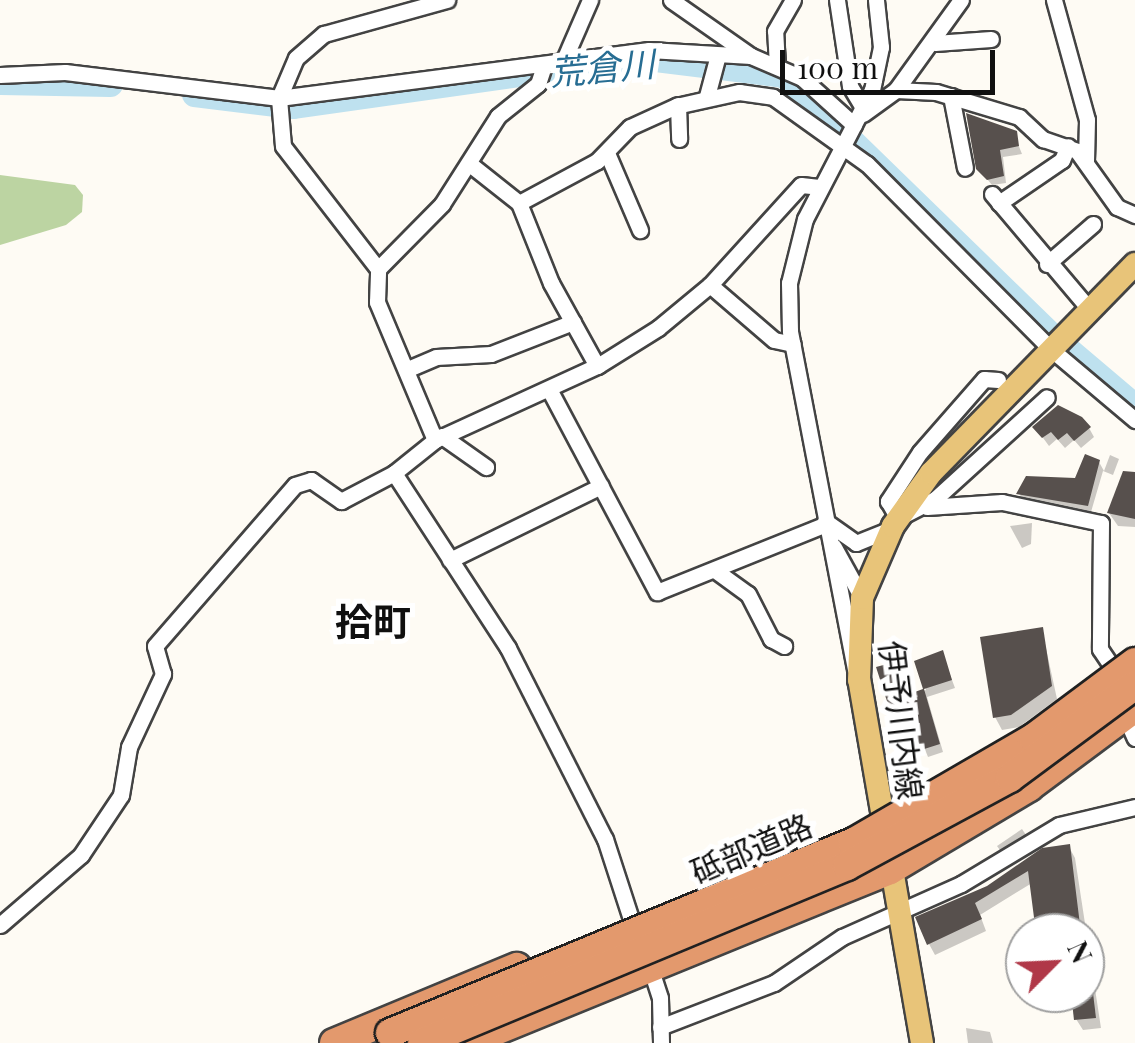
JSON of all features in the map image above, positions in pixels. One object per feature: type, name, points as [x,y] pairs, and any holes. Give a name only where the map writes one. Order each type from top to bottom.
[{"type":"highway","points":[[334,1043],[882,818],[1028,730],[1123,665],[1135,648]]},
{"type":"highway","name":"砥部道路","points":[[377,1038],[852,842],[1033,738],[1123,665]]},
{"type":"highway","name":"砥部道路","points":[[422,1043],[846,866],[1010,778],[1135,685]]},
{"type":"highway","points":[[466,1043],[890,870],[1029,788],[1132,720]]},
{"type":"highway","points":[[632,922],[651,970]]},
{"type":"main road","name":"伊予川内線","points":[[922,1043],[859,680],[862,598],[895,522],[931,473],[1135,264]]},
{"type":"street","points":[[447,0],[324,34],[296,58],[279,98],[283,146],[378,269],[377,302],[438,438],[486,466]]},
{"type":"street","points":[[563,62],[590,0]]},
{"type":"street","points":[[671,0],[750,56],[802,78],[853,127],[1054,348],[1135,420]]},
{"type":"street","points":[[778,66],[775,30],[793,0]]},
{"type":"street","points":[[837,0],[853,127]]},
{"type":"street","points":[[859,680],[843,633],[792,344],[791,260],[819,187],[853,127],[880,47],[876,0]]},
{"type":"street","points":[[853,127],[896,90],[935,43],[961,0]]},
{"type":"street","points":[[1054,0],[1087,120],[1086,162]]},
{"type":"street","points":[[935,43],[991,39]]},
{"type":"street","points":[[0,75],[66,72],[279,98],[649,50],[750,56]]},
{"type":"street","points":[[707,96],[718,55]]},
{"type":"street","points":[[378,269],[471,165],[498,116],[538,84],[544,66]]},
{"type":"street","points":[[896,90],[950,96],[1008,112],[1042,139],[1068,146],[1086,162],[1117,208],[1135,215]]},
{"type":"street","points":[[519,203],[607,154],[630,128],[707,96],[773,97],[853,127]]},
{"type":"street","points":[[950,96],[965,168]]},
{"type":"street","points":[[678,105],[679,139]]},
{"type":"street","points":[[1068,146],[1062,160],[996,198],[1087,314]]},
{"type":"street","points":[[607,154],[640,230]]},
{"type":"street","points":[[471,165],[519,203],[572,322],[597,366]]},
{"type":"street","points":[[0,925],[81,855],[120,795],[128,747],[163,674],[155,646],[242,544],[304,480],[341,501],[394,473],[438,438],[550,392],[597,366],[658,328],[710,285],[801,185],[819,187]]},
{"type":"street","points":[[1047,264],[1093,224]]},
{"type":"street","points":[[710,285],[774,340],[792,344]]},
{"type":"street","points":[[408,369],[436,357],[491,354],[572,322]]},
{"type":"street","points":[[895,522],[888,500],[920,452],[984,379],[998,380]]},
{"type":"street","points":[[550,392],[657,592],[824,526],[856,542],[874,541],[895,522],[923,508],[1028,407],[1047,398]]},
{"type":"street","points":[[394,473],[508,648],[605,839],[632,922]]},
{"type":"street","points":[[450,560],[602,486]]},
{"type":"street","points":[[923,508],[1002,502],[1101,523],[1100,649],[1123,665]]},
{"type":"street","points":[[824,526],[862,598]]},
{"type":"street","points":[[716,571],[748,594],[771,640],[784,646]]},
{"type":"street","points":[[651,970],[660,1035],[774,983],[842,937],[981,874],[1059,824],[1135,807]]},
{"type":"green space","points":[[0,175],[75,185],[83,195],[82,212],[66,225],[0,245]]},
{"type":"building","points":[[966,113],[1017,131],[1019,146],[1000,150],[1004,176],[987,180],[976,169]]},
{"type":"building","points":[[1058,405],[1082,417],[1091,427],[1074,441],[1067,433],[1058,440],[1051,432],[1042,438],[1032,427]]},
{"type":"building","points":[[1085,454],[1100,460],[1088,506],[1016,494],[1026,476],[1075,478]]},
{"type":"building","points":[[1123,471],[1135,472],[1135,519],[1107,513]]},
{"type":"building","points":[[1043,627],[1052,686],[1011,715],[993,718],[980,637]]},
{"type":"building","points":[[943,650],[952,680],[924,689],[940,744],[921,750],[908,712],[892,717],[876,667],[891,663],[901,697],[923,689],[914,661]]},
{"type":"building","points":[[1070,844],[1079,913],[1033,913],[1028,871],[975,903],[982,919],[927,945],[915,917],[987,886],[1042,848]]},
{"type":"building","points":[[1073,1013],[1095,1013],[1096,1018],[1074,1020]]},
{"type":"waterway","name":"荒倉川","points":[[194,94],[292,106],[639,57],[784,75],[1050,334],[1135,406]]},
{"type":"waterway","name":"荒倉川","points":[[0,82],[110,84]]},
{"type":"district","name":"拾町","points":[[373,621]]}]
